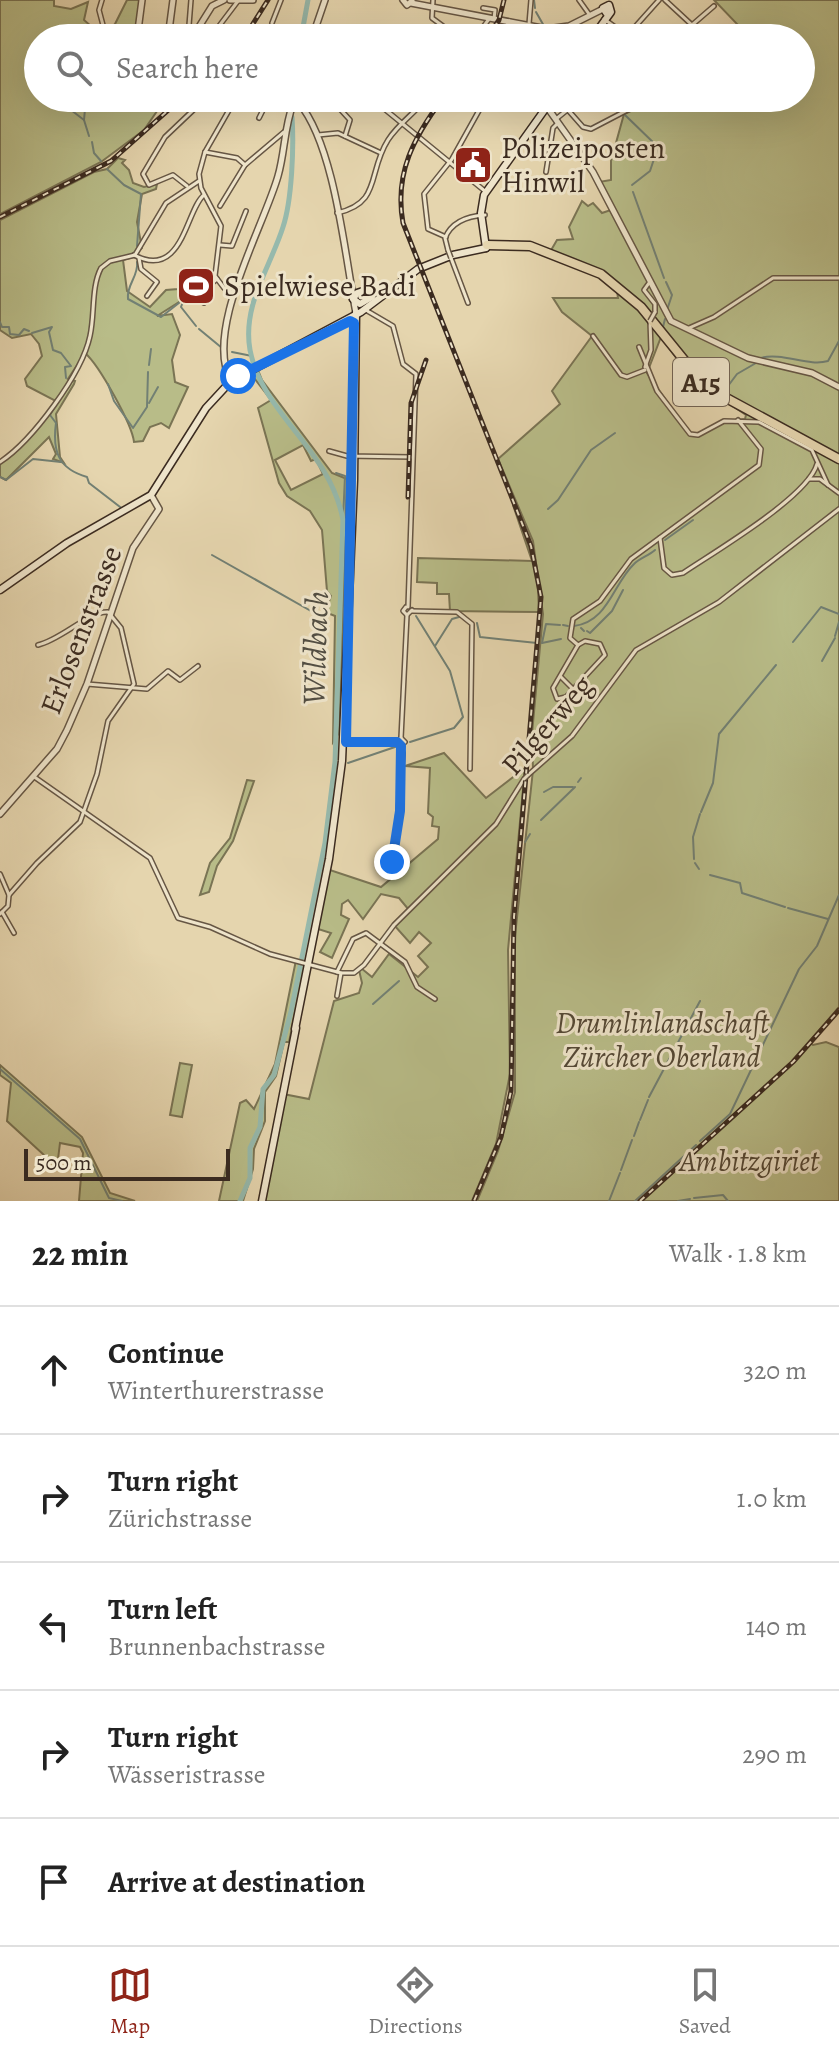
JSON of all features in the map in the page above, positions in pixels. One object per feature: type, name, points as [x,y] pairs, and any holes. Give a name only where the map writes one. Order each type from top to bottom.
[{"type":"highway","name":"A15","points":[[486,241],[537,249]]},
{"type":"highway","name":"A15","points":[[486,241],[537,249],[581,263],[620,287],[641,307],[690,370],[710,390],[839,459]]},
{"type":"main road","points":[[486,241],[483,215],[486,192],[544,112]]},
{"type":"main road","points":[[483,215],[494,183]]},
{"type":"main road","points":[[474,246],[486,241]]},
{"type":"main road","points":[[262,1201],[295,1029],[304,961],[333,846],[345,742],[356,313],[372,297],[421,263],[486,241]]},
{"type":"main road","points":[[1,588],[67,543],[151,495],[206,408],[231,381],[364,309],[418,269],[486,241]]},
{"type":"main road","points":[[353,299],[356,294],[369,289],[372,297]]},
{"type":"main road","points":[[356,328],[364,309]]},
{"type":"main road","points":[[332,327],[350,321],[356,328]]},
{"type":"main road","points":[[329,859],[345,742]]},
{"type":"street","points":[[102,0],[99,11],[103,24]]},
{"type":"street","points":[[139,24],[142,0]]},
{"type":"street","points":[[170,24],[173,0]]},
{"type":"street","points":[[190,24],[191,0]]},
{"type":"street","points":[[200,24],[212,6],[224,0],[253,0]]},
{"type":"street","points":[[272,23],[281,0]]},
{"type":"street","points":[[317,24],[325,0]]},
{"type":"street","points":[[402,0],[406,5],[411,1],[432,3],[520,24]]},
{"type":"street","points":[[531,0],[532,24]]},
{"type":"street","points":[[579,0],[589,14]]},
{"type":"street","points":[[639,24],[662,0],[691,24]]},
{"type":"street","points":[[221,24],[238,1]]},
{"type":"street","points":[[432,3],[433,20],[439,24]]},
{"type":"street","points":[[693,24],[714,6]]},
{"type":"street","points":[[483,8],[495,10],[487,24]]},
{"type":"street","points":[[571,24],[609,8]]},
{"type":"street","points":[[187,186],[173,175],[148,185],[143,174],[165,137],[191,112]]},
{"type":"street","points":[[228,112],[205,152],[199,181],[220,222],[220,245],[215,262],[217,279],[224,288],[234,293]]},
{"type":"street","points":[[259,118],[262,112]]},
{"type":"street","points":[[231,381],[223,358],[234,293],[278,179],[285,132],[292,112]]},
{"type":"street","points":[[303,112],[318,135],[356,313]]},
{"type":"street","points":[[343,112],[350,120],[345,136]]},
{"type":"street","points":[[389,112],[486,192]]},
{"type":"street","points":[[337,213],[357,208],[365,201],[381,153],[412,112]]},
{"type":"street","points":[[446,237],[429,230],[423,203],[427,189],[450,162],[478,112]]},
{"type":"street","points":[[551,112],[596,177],[671,321],[748,358],[812,373],[839,387]]},
{"type":"street","points":[[546,172],[553,128],[566,112]]},
{"type":"street","points":[[570,112],[583,127],[591,129],[624,112]]},
{"type":"street","points":[[220,206],[245,165],[285,132]]},
{"type":"street","points":[[318,135],[331,132],[345,136],[381,153]]},
{"type":"street","points":[[205,152],[237,158],[245,165]]},
{"type":"street","points":[[0,462],[42,424],[86,349],[100,271],[109,262],[134,255],[163,207],[187,186],[199,181]]},
{"type":"street","points":[[134,255],[139,258],[160,257],[175,248],[191,222],[198,200],[204,195]]},
{"type":"street","points":[[220,245],[232,246],[246,211]]},
{"type":"street","points":[[468,303],[446,237],[459,221],[483,215]]},
{"type":"street","points":[[139,258],[141,269],[157,282],[147,296]]},
{"type":"street","points":[[684,329],[714,317],[773,278],[839,278]]},
{"type":"street","points":[[204,303],[211,284],[217,279]]},
{"type":"street","points":[[645,369],[651,350],[650,321],[655,312],[655,304],[644,290],[649,283]]},
{"type":"street","points":[[364,309],[394,328],[402,362],[416,374],[408,607],[412,611]]},
{"type":"street","points":[[593,336],[625,377],[645,369]]},
{"type":"street","points":[[639,347],[645,369],[660,396],[691,435],[697,435],[719,422],[738,420],[763,423],[810,448],[828,485]]},
{"type":"street","points":[[578,645],[569,636],[573,619],[600,601],[628,562],[758,467],[761,449],[738,420]]},
{"type":"street","points":[[329,451],[353,456],[412,457]]},
{"type":"street","points":[[660,538],[664,568],[672,575],[682,574],[778,510],[809,479],[817,461]]},
{"type":"street","points":[[809,479],[828,485],[839,493]]},
{"type":"street","name":"Erlosenstrasse","points":[[0,814],[57,749],[87,684],[133,548],[159,509],[151,495]]},
{"type":"street","name":"Pilgerweg","points":[[339,972],[359,970],[394,925],[493,828],[526,777],[572,736],[636,650],[711,608],[839,509]]},
{"type":"street","points":[[399,740],[407,615],[403,611],[408,607]]},
{"type":"street","points":[[407,615],[412,611],[455,611],[466,616],[472,624],[470,769]]},
{"type":"street","points":[[9,895],[80,822],[97,774],[108,721],[134,680],[121,628],[111,614],[100,612],[59,637],[38,645]]},
{"type":"street","points":[[594,642],[603,647],[606,654],[565,699],[556,698],[553,689],[578,645],[594,642]]},
{"type":"street","points":[[87,684],[154,687],[168,671],[180,680],[198,666]]},
{"type":"street","points":[[561,677],[574,690]]},
{"type":"street","points":[[345,742],[405,742],[401,746],[400,811],[394,862]]},
{"type":"street","points":[[33,776],[150,858],[162,878],[178,918],[210,927],[270,954],[339,972]]},
{"type":"street","points":[[0,874],[9,895],[8,906],[1,913],[14,933]]},
{"type":"street","points":[[337,996],[339,972],[353,939],[366,933],[405,962],[417,987],[435,999]]},
{"type":"green space","points":[[0,0],[54,0],[54,6],[71,9],[88,2],[84,20],[89,24],[24,24],[24,112],[156,112],[144,130],[101,162],[0,214]]},
{"type":"green space","points":[[127,0],[142,0],[139,24],[115,24]]},
{"type":"green space","points":[[714,0],[839,0],[839,1007],[809,1042],[813,1045],[826,1042],[839,1047],[839,1201],[477,1201],[498,1151],[515,1092],[515,936],[533,770],[532,734],[543,614],[533,541],[498,459],[560,404],[552,391],[592,336],[562,312],[553,298],[618,298],[616,284],[550,252],[557,240],[573,239],[569,227],[582,201],[588,206],[593,203],[602,213],[611,210],[599,182],[611,180],[611,161],[624,114],[815,112],[815,24],[737,24]],"holes":[[[661,337],[691,378],[746,415],[745,419],[721,422],[698,435],[690,434],[647,373]]]},
{"type":"green space","points":[[118,158],[125,160],[122,163],[129,170],[133,183],[144,187],[157,184],[156,189],[142,194],[137,222],[142,248],[133,257],[123,260],[127,291],[150,307],[166,290],[178,289],[181,280],[187,281],[189,276],[207,282],[203,294],[185,289],[199,295],[191,301],[187,297],[157,316],[172,314],[180,335],[172,360],[175,382],[188,387],[169,428],[161,423],[150,427],[143,441],[134,442],[114,395],[85,353],[68,379],[75,381],[74,384],[56,414],[60,457],[64,463],[53,459],[56,454],[49,437],[6,480],[0,477],[0,462],[36,431],[56,401],[27,386],[25,379],[42,356],[39,344],[31,334],[12,338],[0,330],[0,220],[94,172],[107,169]]},
{"type":"green space","points":[[256,365],[262,380],[332,473],[347,479],[339,733],[333,742],[335,616],[325,612],[331,596],[327,591],[322,530],[310,511],[287,496],[279,483],[258,408],[271,400],[248,370]],"holes":[[[303,445],[311,461],[316,459],[323,474],[291,490],[275,460]]]},
{"type":"green space","points":[[513,505],[537,570],[539,612],[450,611],[449,594],[437,594],[437,583],[417,582],[418,558],[532,561]]},
{"type":"green space","points":[[444,753],[486,798],[525,768],[508,950],[510,1074],[496,1144],[472,1201],[262,1201],[283,1094],[309,1099],[334,1001],[359,993],[362,983],[359,970],[361,968],[372,977],[389,954],[418,977],[428,967],[418,956],[431,943],[419,932],[410,943],[394,925],[409,910],[399,898],[381,894],[363,919],[348,900],[342,904],[341,915],[349,919],[332,958],[320,952],[331,933],[315,928],[327,869],[381,887],[438,839],[439,827],[432,826],[433,817],[428,813],[430,768],[405,766]]},
{"type":"green space","points":[[247,780],[254,781],[233,841],[217,866],[209,892],[200,895],[210,863],[230,838]]},
{"type":"green space","points":[[296,960],[306,961],[289,1042],[284,1042],[276,1076],[265,1092],[265,1121],[254,1149],[253,1169],[243,1201],[219,1201],[240,1103],[246,1100],[254,1109],[275,1064]]},
{"type":"green space","points":[[180,1063],[192,1065],[182,1117],[170,1115]]},
{"type":"green space","points":[[0,1065],[82,1137],[110,1193],[135,1201],[79,1201],[83,1153],[80,1147],[60,1143],[57,1167],[7,1121],[11,1083],[0,1075]]},
{"type":"waterway","name":"Wildbach","points":[[304,24],[308,0]]},
{"type":"waterway","points":[[534,0],[535,8]]},
{"type":"waterway","points":[[536,12],[543,24]]},
{"type":"waterway","points":[[74,112],[84,120],[89,136]]},
{"type":"waterway","points":[[84,120],[85,112]]},
{"type":"waterway","points":[[625,115],[658,147],[650,171],[632,185]]},
{"type":"waterway","name":"Wildbach","points":[[240,1201],[250,1178],[250,1148],[260,1127],[263,1089],[274,1075],[291,1012],[325,843],[335,762],[343,520],[325,472],[268,394],[250,350],[253,302],[286,216],[292,173],[292,117]]},
{"type":"waterway","points":[[92,142],[94,153],[101,161]]},
{"type":"waterway","points":[[107,169],[124,185],[141,194],[137,246]]},
{"type":"waterway","points":[[633,192],[664,278]]},
{"type":"waterway","points":[[137,262],[128,299],[161,317],[184,299],[181,307],[196,326]]},
{"type":"waterway","points":[[666,282],[672,295],[667,310]]},
{"type":"waterway","points":[[665,319],[663,327],[666,332]]},
{"type":"waterway","points":[[0,322],[2,327],[9,327],[10,334],[19,335],[24,329],[29,331]]},
{"type":"waterway","points":[[32,333],[52,327],[49,332],[53,350],[61,353],[71,366],[65,367],[66,378]]},
{"type":"waterway","points":[[199,329],[222,348]]},
{"type":"waterway","points":[[760,358],[828,361],[839,341]]},
{"type":"waterway","points":[[149,365],[151,349]]},
{"type":"waterway","points":[[232,352],[252,356]]},
{"type":"waterway","points":[[690,362],[713,381],[728,386],[737,374],[756,363]]},
{"type":"waterway","points":[[108,384],[114,401],[133,428],[147,407],[148,372]]},
{"type":"waterway","points":[[149,403],[158,387]]},
{"type":"waterway","points":[[54,408],[50,415],[56,423],[55,443],[64,464],[87,477],[89,483],[124,510]]},
{"type":"waterway","points":[[548,509],[558,500],[591,450],[615,433]]},
{"type":"waterway","points":[[0,477],[6,480],[33,459],[61,462]]},
{"type":"waterway","points":[[336,473],[345,476],[343,520]]},
{"type":"waterway","points":[[665,540],[693,520]]},
{"type":"waterway","points":[[574,626],[595,617],[634,564],[655,550]]},
{"type":"waterway","points":[[212,555],[318,615]]},
{"type":"waterway","points":[[587,631],[590,633],[612,611],[623,590]]},
{"type":"waterway","points":[[793,642],[821,607],[839,614]]},
{"type":"waterway","points":[[410,742],[454,728],[463,717],[450,671],[416,616]]},
{"type":"waterway","points":[[435,646],[452,619],[459,617]]},
{"type":"waterway","points":[[835,636],[839,622]]},
{"type":"waterway","points":[[477,623],[480,637],[537,643]]},
{"type":"waterway","points":[[542,643],[546,624],[560,625]]},
{"type":"waterway","points":[[563,625],[568,626]]},
{"type":"waterway","points":[[581,628],[584,631]]},
{"type":"waterway","points":[[822,661],[835,638]]},
{"type":"waterway","points":[[542,643],[561,639]]},
{"type":"waterway","points":[[701,812],[713,783],[719,734],[776,665]]},
{"type":"waterway","points":[[348,763],[395,747]]},
{"type":"waterway","points":[[578,782],[581,778]]},
{"type":"waterway","points":[[544,792],[553,787],[573,787]]},
{"type":"waterway","points":[[541,820],[575,787]]},
{"type":"waterway","points":[[694,859],[693,837],[700,814]]},
{"type":"waterway","points":[[525,842],[530,834]]},
{"type":"waterway","points":[[695,863],[699,869]]},
{"type":"waterway","points":[[710,875],[740,883],[742,893],[785,907]]},
{"type":"waterway","points":[[700,1141],[730,1114],[799,969],[817,946],[839,895]]},
{"type":"waterway","points":[[788,908],[828,919]]},
{"type":"waterway","points":[[373,1004],[399,981]]},
{"type":"waterway","points":[[649,1097],[700,1001]]},
{"type":"waterway","points":[[0,1069],[80,1139],[109,1198],[122,1201]]},
{"type":"waterway","points":[[640,1120],[648,1100]]},
{"type":"waterway","points":[[634,1136],[639,1122]]},
{"type":"waterway","points":[[621,1170],[632,1140]]},
{"type":"waterway","points":[[635,1201],[696,1145]]},
{"type":"waterway","points":[[609,1201],[620,1173]]},
{"type":"waterway","points":[[694,1198],[723,1195],[728,1201]]},
{"type":"waterway","points":[[678,1201],[690,1199]]},
{"type":"railway","points":[[253,24],[268,0]]},
{"type":"railway","points":[[496,24],[504,0]]},
{"type":"railway","points":[[0,217],[111,161],[166,112]]},
{"type":"railway","points":[[433,112],[415,142],[404,172],[401,188],[403,223],[531,546],[541,597],[514,917],[511,1091],[501,1137],[474,1201]]},
{"type":"railway","points":[[408,497],[411,403],[426,360]]},
{"type":"railway","points":[[640,1201],[793,1062],[839,1010]]},
{"type":"place","name":"Polizeiposten Hinwil","points":[[473,165]]},
{"type":"place","name":"Spielwiese Badi","points":[[196,286]]},
{"type":"route","points":[[238,376],[332,327],[350,321],[354,323],[345,663],[346,742],[397,742],[401,746],[400,811],[392,862]]},
{"type":"park label","name":"Drumlinlandschaft Zürcher Oberland","points":[[662,1040]]},
{"type":"park label","name":"Ambitzgiriet","points":[[749,1161]]}]
